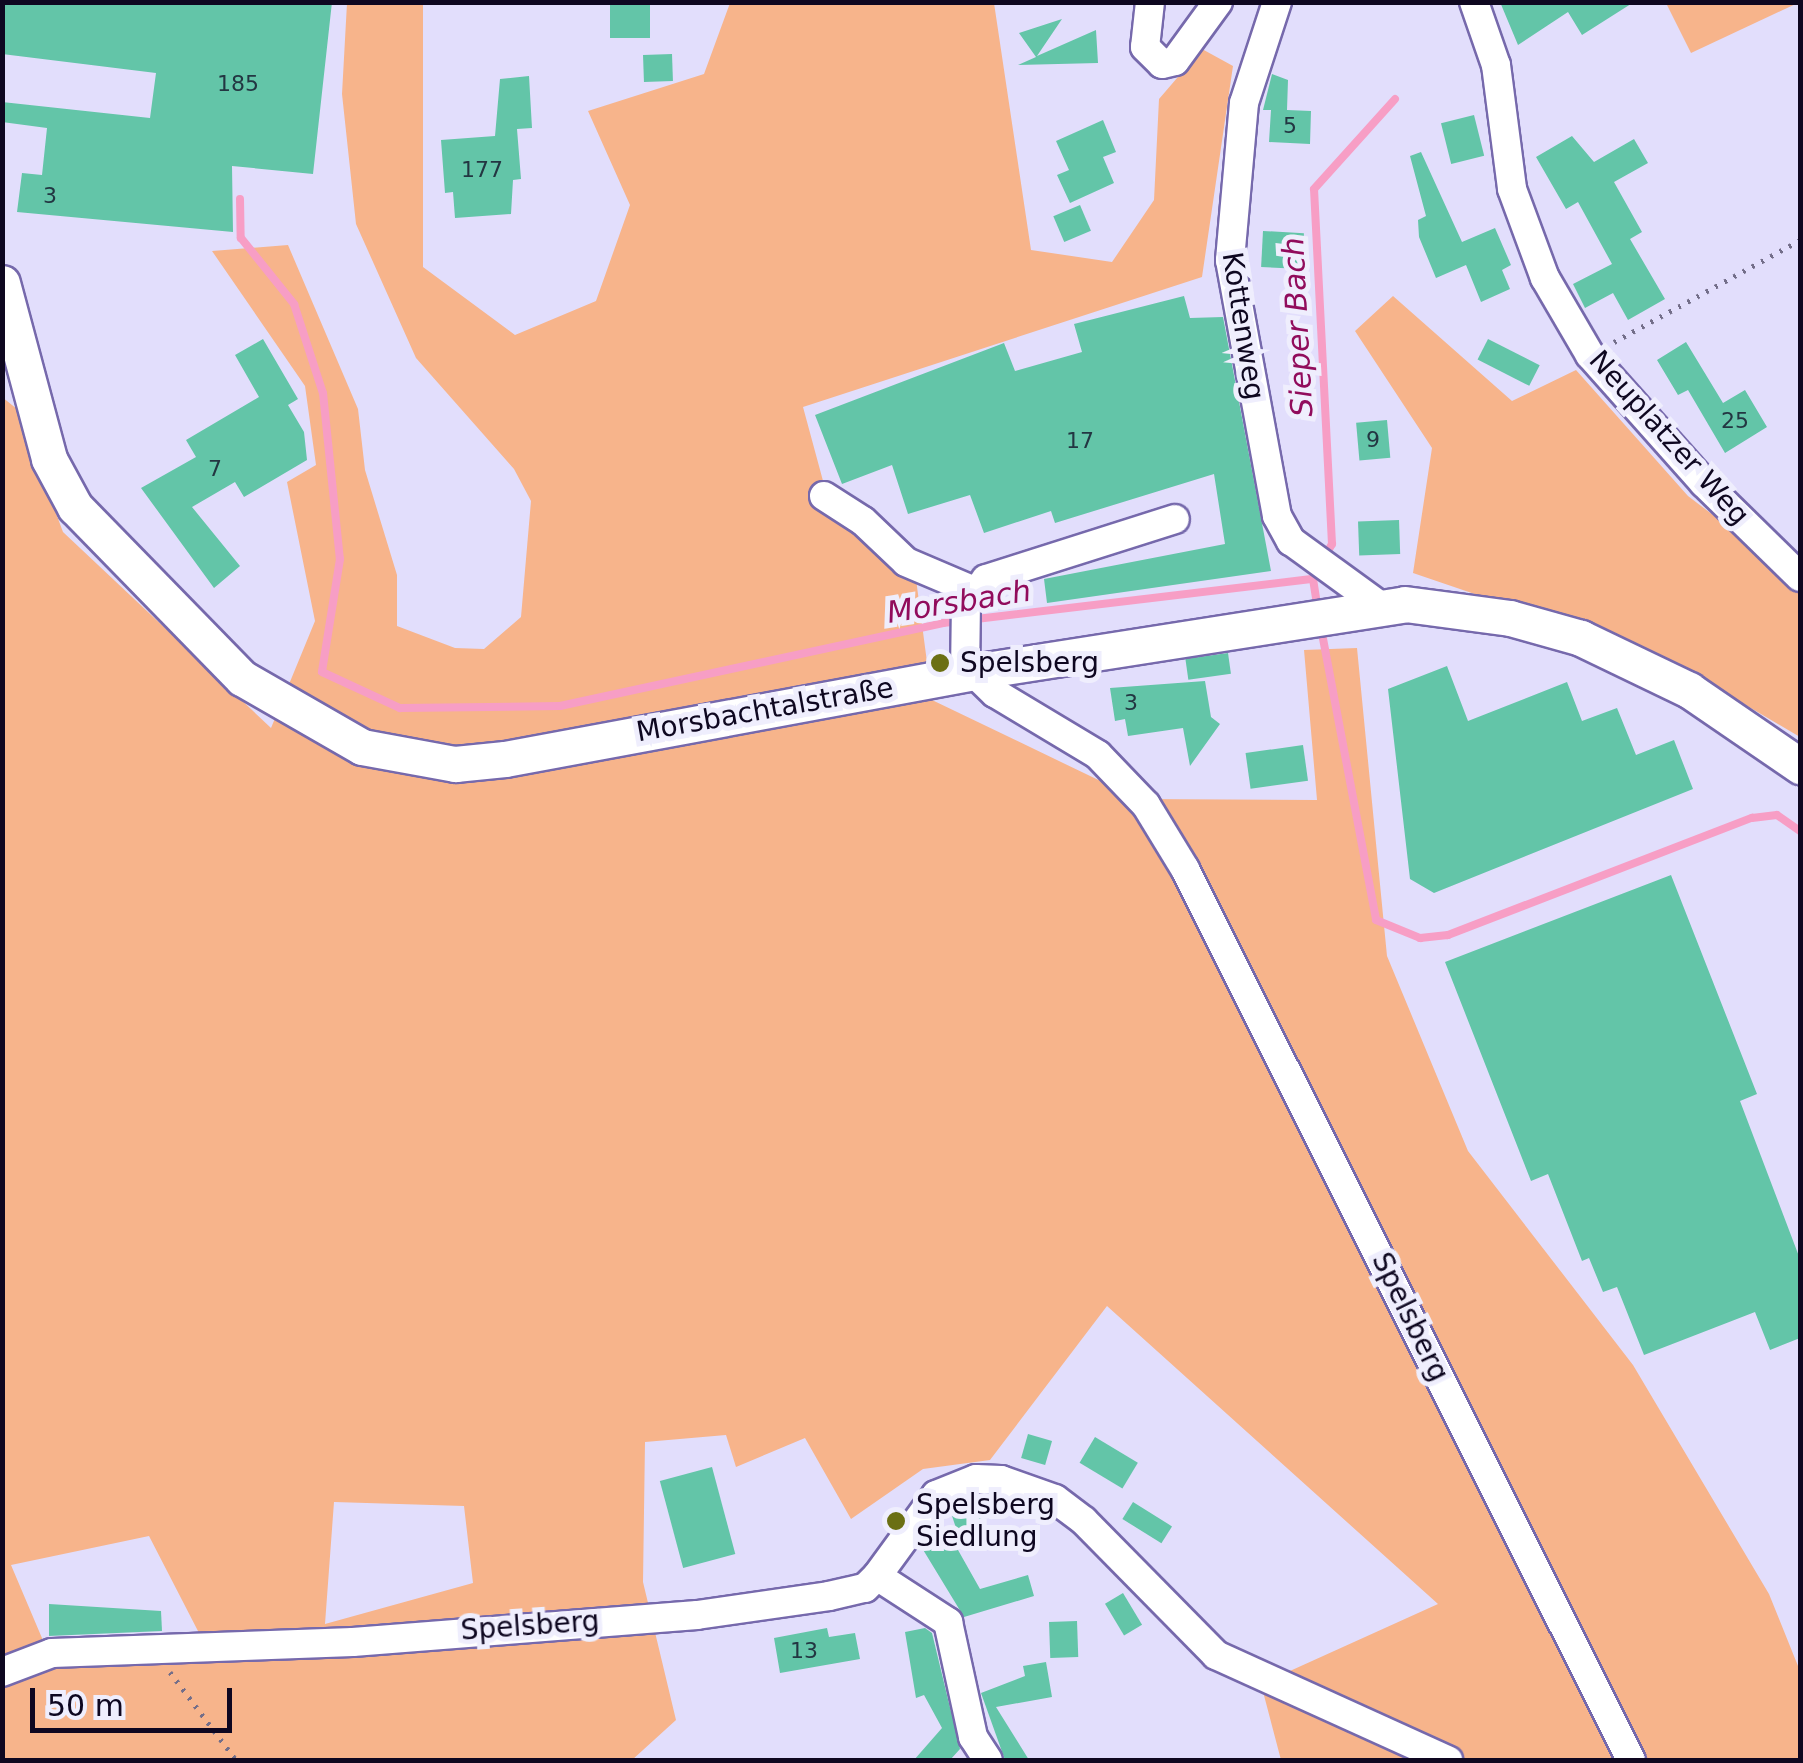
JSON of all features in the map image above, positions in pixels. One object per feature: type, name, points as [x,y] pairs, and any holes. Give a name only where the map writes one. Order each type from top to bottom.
[{"type":"main road","name":"Morsbachtalstraße","points":[[2,284],[49,459],[75,507],[242,678],[362,748],[454,764],[505,759],[968,662],[1392,605],[1510,618],[1582,638],[1689,690],[1800,766]]},
{"type":"street","points":[[1150,2],[1145,46],[1162,64],[1175,61],[1218,2]]},
{"type":"street","name":"Kottenweg","points":[[1277,2],[1244,103],[1229,226],[1277,516],[1291,541],[1392,605]]},
{"type":"street","name":"Neuplatzer Weg","points":[[1474,2],[1490,37],[1512,189],[1528,239],[1590,355],[1704,484],[1800,577]]},
{"type":"street","points":[[824,496],[847,508],[906,562],[969,597]]},
{"type":"street","points":[[968,662],[969,597],[986,579],[1175,519]]},
{"type":"street","name":"Spelsberg","points":[[968,662],[995,693],[1098,755],[1146,805],[1184,868],[1630,1760]]},
{"type":"street","points":[[988,1760],[974,1738],[948,1622],[877,1576],[936,1494],[976,1480],[1027,1486],[1084,1520],[1216,1655],[1448,1760]]},
{"type":"street","name":"Spelsberg","points":[[2,1672],[52,1653],[353,1642],[697,1615],[829,1596],[865,1588],[877,1576]]},
{"type":"path","points":[[1590,355],[1800,240]]},
{"type":"path","points":[[178,1646],[169,1677],[236,1760]]},
{"type":"shaded area","points":[[1666,2],[1800,2],[1691,53],[1666,3]]},
{"type":"shaded area","points":[[347,3],[423,3],[423,267],[515,335],[596,301],[630,205],[588,111],[704,74],[730,3],[994,3],[1031,250],[1112,262],[1154,200],[1159,99],[1202,49],[1233,66],[1202,277],[803,407],[832,514],[916,579],[932,700],[1138,799],[1317,800],[1304,650],[1357,648],[1387,956],[1468,1151],[1633,1365],[1769,1594],[1800,1671],[1800,1760],[1281,1760],[1261,1684],[1438,1604],[1107,1306],[990,1460],[923,1469],[851,1519],[805,1438],[736,1467],[726,1435],[645,1442],[643,1582],[676,1720],[632,1760],[3,1760],[2,397],[17,409],[63,532],[271,728],[315,621],[287,482],[316,465],[305,386],[212,251],[288,245],[358,409],[365,470],[397,575],[397,626],[455,648],[484,649],[521,617],[531,501],[514,469],[416,358],[356,224],[342,94]],"holes":[[[334,1502],[464,1506],[473,1583],[325,1624]],[[149,1536],[199,1633],[53,1664],[11,1565]]]},
{"type":"shaded area","points":[[1393,296],[1512,401],[1576,370],[1688,496],[1784,569],[1800,588],[1800,737],[1671,661],[1413,573],[1432,448],[1355,331]]},
{"type":"building","points":[[2,2],[332,2],[313,174],[232,166],[233,232],[17,212],[22,173],[42,175],[47,128],[2,122],[2,102],[150,118],[156,73],[2,54]]},
{"type":"building","points":[[610,2],[650,2],[650,38],[610,38]]},
{"type":"building","points":[[1500,2],[1634,2],[1582,35],[1568,12],[1518,45]]},
{"type":"building","points":[[1062,19],[1037,56],[1096,30],[1098,63],[1018,65],[1036,57],[1019,33]]},
{"type":"building","points":[[672,54],[673,81],[644,82],[643,55]]},
{"type":"building","points":[[1272,74],[1288,80],[1287,110],[1311,111],[1310,144],[1269,142],[1271,110],[1263,110]]},
{"type":"building","points":[[529,76],[532,128],[517,129],[521,179],[513,180],[511,214],[455,218],[453,192],[445,193],[441,140],[495,136],[500,79]]},
{"type":"building","points":[[1474,115],[1484,156],[1451,164],[1441,123]]},
{"type":"building","points":[[1103,120],[1116,152],[1103,157],[1114,183],[1070,203],[1057,175],[1069,170],[1056,141]]},
{"type":"building","points":[[1572,136],[1594,162],[1634,139],[1648,163],[1614,182],[1642,232],[1630,239],[1665,299],[1628,320],[1613,293],[1585,308],[1573,284],[1612,264],[1578,202],[1566,209],[1536,157]]},
{"type":"building","points":[[1421,152],[1462,242],[1495,228],[1511,265],[1502,270],[1510,289],[1481,302],[1466,265],[1436,278],[1419,237],[1418,220],[1426,216],[1410,156]]},
{"type":"building","points":[[1080,205],[1091,231],[1064,242],[1053,216]]},
{"type":"building","points":[[1263,231],[1304,233],[1302,269],[1261,267]]},
{"type":"building","points":[[1184,296],[1190,318],[1223,317],[1271,571],[1047,603],[1044,579],[1225,544],[1214,474],[1055,523],[1051,511],[984,533],[970,495],[908,514],[892,465],[842,484],[815,415],[1004,343],[1015,371],[1082,352],[1074,324]]},
{"type":"building","points":[[263,339],[298,399],[288,405],[304,432],[307,460],[244,497],[235,482],[192,507],[240,566],[214,588],[141,488],[196,457],[186,440],[259,397],[235,355]]},
{"type":"building","points":[[1488,339],[1540,365],[1529,386],[1478,359]]},
{"type":"building","points":[[1686,342],[1723,403],[1745,390],[1767,427],[1725,453],[1688,390],[1678,395],[1657,360]]},
{"type":"building","points":[[1387,420],[1390,458],[1359,461],[1356,423]]},
{"type":"building","points":[[1399,520],[1400,554],[1359,555],[1358,521]]},
{"type":"building","points":[[1228,653],[1231,674],[1188,680],[1185,659]]},
{"type":"building","points":[[1447,666],[1468,721],[1567,682],[1582,721],[1617,708],[1636,755],[1674,740],[1693,789],[1434,893],[1410,879],[1388,689]]},
{"type":"building","points":[[1205,681],[1211,717],[1220,724],[1190,766],[1183,728],[1128,736],[1125,719],[1115,721],[1110,688]]},
{"type":"building","points":[[1303,745],[1308,781],[1251,789],[1246,753]]},
{"type":"building","points":[[1671,875],[1757,1094],[1740,1101],[1800,1259],[1800,1338],[1770,1350],[1755,1312],[1644,1355],[1617,1287],[1603,1292],[1589,1258],[1582,1261],[1548,1174],[1531,1181],[1445,962]]},
{"type":"building","points":[[1028,1434],[1052,1441],[1045,1465],[1021,1458]]},
{"type":"building","points":[[1095,1437],[1138,1463],[1122,1488],[1080,1463]]},
{"type":"building","points":[[712,1467],[735,1554],[683,1568],[660,1481]]},
{"type":"building","points":[[976,1499],[984,1523],[957,1531],[949,1508]]},
{"type":"building","points":[[1133,1502],[1172,1526],[1161,1543],[1122,1519]]},
{"type":"building","points":[[949,1534],[980,1589],[1028,1575],[1034,1596],[964,1617],[922,1548]]},
{"type":"building","points":[[1123,1593],[1142,1625],[1124,1636],[1105,1604]]},
{"type":"building","points":[[49,1604],[161,1611],[162,1631],[49,1636]]},
{"type":"building","points":[[1077,1621],[1078,1657],[1050,1658],[1049,1622]]},
{"type":"building","points":[[827,1628],[829,1637],[855,1633],[860,1659],[780,1673],[774,1638]]},
{"type":"building","points":[[925,1628],[932,1633],[960,1749],[950,1760],[914,1760],[942,1728],[924,1695],[916,1698],[905,1632]]},
{"type":"building","points":[[1046,1662],[1052,1697],[996,1707],[1029,1760],[1005,1760],[981,1693],[1025,1676],[1023,1666]]},
{"type":"waterway","name":"Sieper Bach","points":[[1325,556],[1332,544],[1314,189],[1395,99]]},
{"type":"waterway","name":"Morsbach","points":[[240,199],[241,238],[294,304],[323,393],[340,559],[322,672],[400,708],[560,706],[943,623],[1313,579],[1318,609]]},
{"type":"waterway","name":"Morsbach","points":[[1321,628],[1376,920],[1420,938],[1448,935],[1752,818],[1777,815],[1800,831]]},
{"type":"place","name":"Spelsberg","points":[[940,663]]},
{"type":"place","name":"Spelsberg Siedlung","points":[[896,1521]]}]
